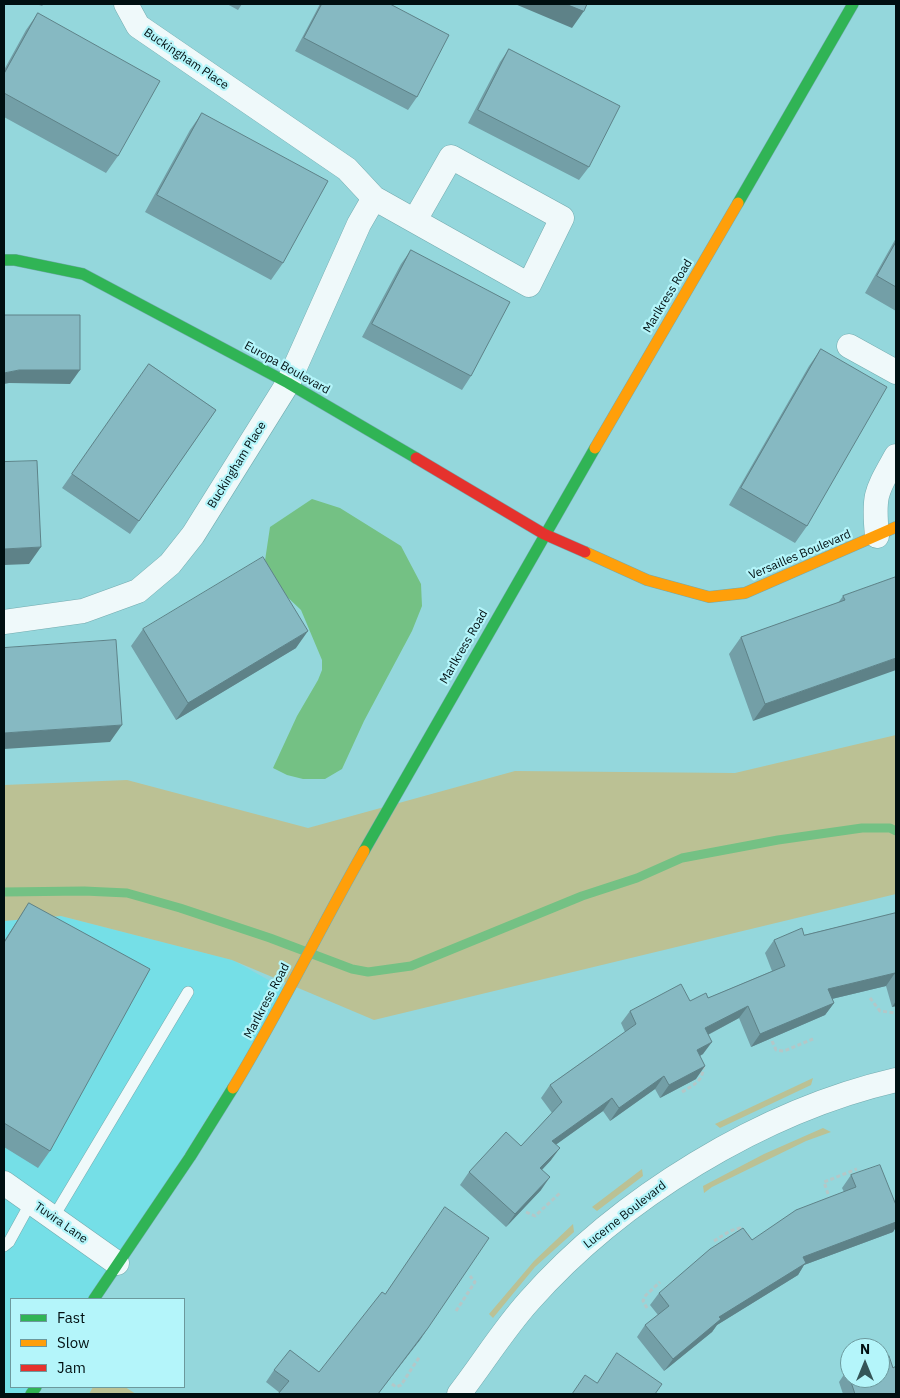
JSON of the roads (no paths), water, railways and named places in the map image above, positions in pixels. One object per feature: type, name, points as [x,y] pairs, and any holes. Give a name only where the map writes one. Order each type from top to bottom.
[{"type":"street","name":"Buckingham Place","points":[[126,4],[138,26],[347,169],[374,198],[529,285],[562,218],[451,157],[415,220]]},
{"type":"street","name":"Marlkress Road","points":[[95,1298],[190,1157],[280,1008],[321,926],[544,534],[853,4]]},
{"type":"street","name":"Buckingham Place","points":[[4,622],[84,611],[138,591],[163,570],[193,535],[288,383],[359,224],[374,198]]},
{"type":"street","name":"Europa Boulevard","points":[[4,260],[15,260],[83,274],[288,383],[544,534]]},
{"type":"street","points":[[849,346],[896,372]]},
{"type":"street","points":[[886,532],[874,506],[876,493],[896,456]]},
{"type":"street","name":"Versailles Boulevard","points":[[544,534],[646,580],[709,597],[745,593],[886,532]]},
{"type":"street","name":"Lucerne Boulevard","points":[[459,1394],[498,1339],[530,1300],[600,1234],[648,1195],[699,1162],[780,1121],[831,1098],[896,1080]]},
{"type":"street","name":"Tuvira Lane","points":[[4,1184],[117,1263]]},
{"type":"lane","points":[[53,1218],[188,992]]},
{"type":"lane","points":[[4,1246],[9,1242],[31,1202]]},
{"type":"waterway","points":[[4,892],[84,891],[127,893],[180,908],[270,938],[352,969],[368,972],[411,966],[582,896],[637,878],[682,858],[778,840],[862,828],[890,828],[896,831]]}]
